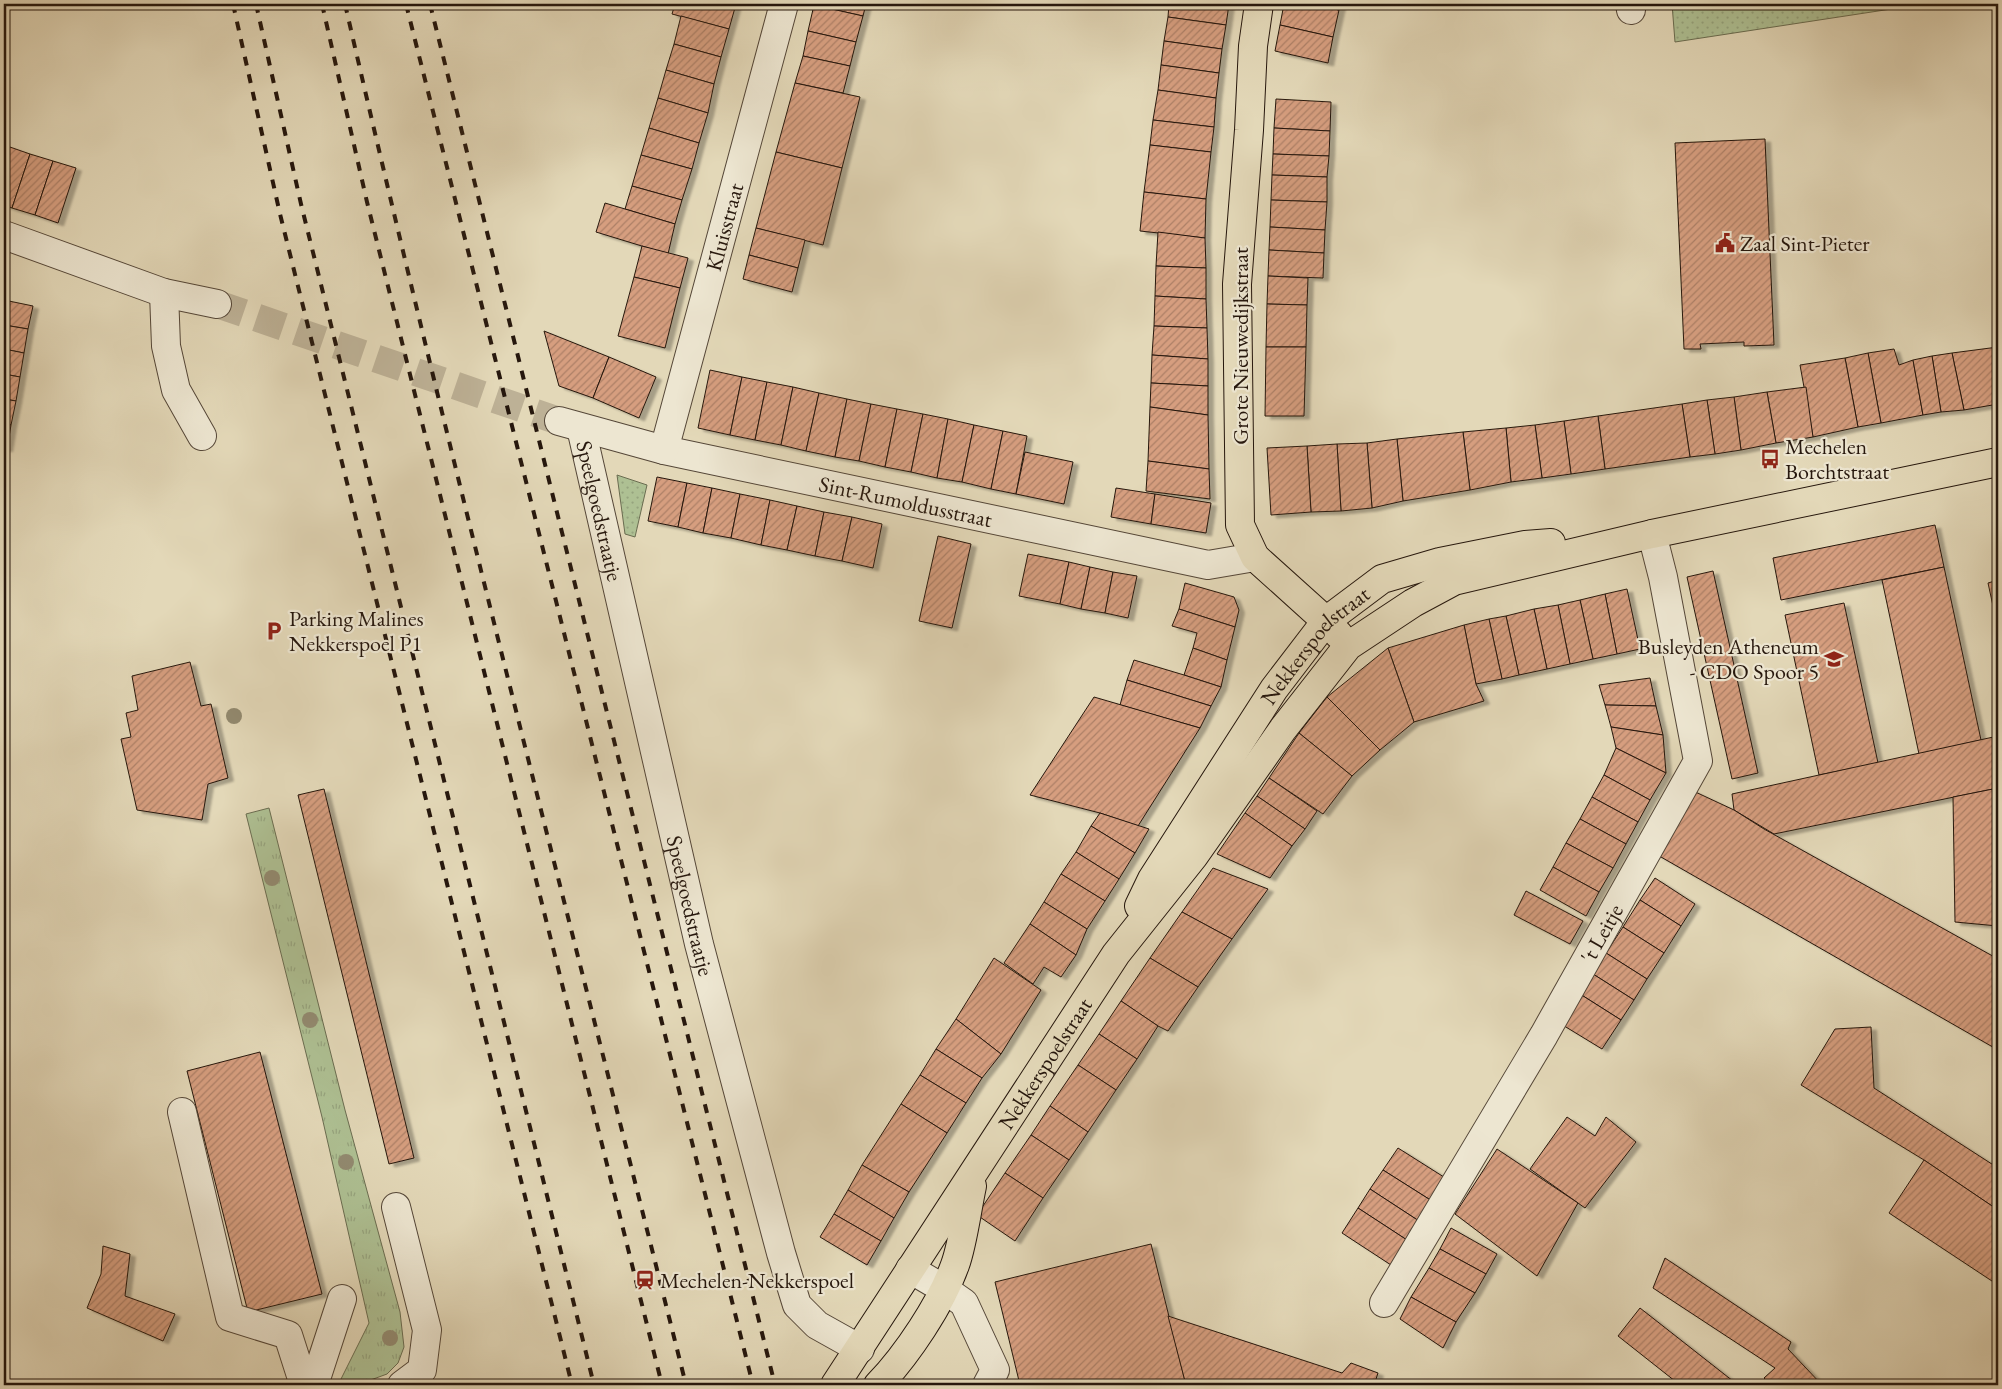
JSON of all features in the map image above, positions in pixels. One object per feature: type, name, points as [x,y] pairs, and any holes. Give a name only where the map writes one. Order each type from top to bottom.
[{"type":"main road","name":"Grote Nieuwedijkstraat","points":[[1259,4],[1253,46],[1249,130],[1237,284],[1240,526],[1255,557],[1326,622],[1348,646]]},
{"type":"main road","name":"Nekkerspoelstraat","points":[[835,1385],[1116,954],[1194,856],[1283,729],[1348,646],[1413,603],[1454,581],[1652,534],[1998,462]]},
{"type":"main road","name":"Nekkerspoelstraat","points":[[1116,954],[1152,879],[1274,689],[1326,622],[1382,579],[1440,562],[1525,545],[1652,534]]},
{"type":"main road","name":"Nekkerspoelstraat","points":[[878,1385],[896,1367],[930,1313],[955,1264],[974,1172]]},
{"type":"street","name":"Kluisstraat","points":[[664,450],[784,4]]},
{"type":"street","points":[[4,235],[164,293],[217,304]]},
{"type":"street","points":[[164,293],[166,346],[176,390],[202,436]]},
{"type":"street","name":"Sint-Rumoldusstraat","points":[[570,424],[664,450],[1208,564],[1255,557]]},
{"type":"street","name":"Speelgoedstraatje","points":[[570,424],[699,944],[781,1253],[797,1304],[817,1325],[860,1349]]},
{"type":"street","name":"'t Leitje","points":[[1384,1303],[1544,1035],[1698,761],[1663,576],[1652,534]]},
{"type":"street","points":[[182,1112],[230,1317],[288,1335],[304,1385]]},
{"type":"street","points":[[396,1207],[427,1330],[412,1378]]},
{"type":"street","points":[[910,1269],[944,1288],[964,1303],[995,1370],[986,1385]]},
{"type":"street","points":[[314,1385],[342,1299]]},
{"type":"green space","points":[[1672,4],[1924,4],[1675,42]]},
{"type":"green space","points":[[617,475],[647,485],[635,537],[625,534]]},
{"type":"green space","points":[[269,808],[345,1110],[400,1312],[404,1347],[398,1363],[387,1374],[357,1385],[338,1385],[369,1323],[322,1117],[246,814]]},
{"type":"building","points":[[675,4],[736,4],[729,29],[672,14]]},
{"type":"building","points":[[814,4],[866,4],[863,16]]},
{"type":"building","points":[[1169,4],[1229,4],[1226,25],[1168,17]]},
{"type":"building","points":[[1284,4],[1309,4],[1339,10],[1333,37],[1280,25]]},
{"type":"building","points":[[1309,4],[1341,4],[1339,10]]},
{"type":"building","points":[[814,5],[863,16],[856,42],[808,31]]},
{"type":"building","points":[[681,16],[729,29],[721,57],[674,44]]},
{"type":"building","points":[[1168,17],[1226,25],[1222,49],[1164,41]]},
{"type":"building","points":[[1280,25],[1333,37],[1328,63],[1275,51]]},
{"type":"building","points":[[808,31],[856,42],[850,66],[803,56]]},
{"type":"building","points":[[1164,41],[1222,49],[1219,73],[1161,65]]},
{"type":"building","points":[[674,44],[721,57],[714,84],[666,70]]},
{"type":"building","points":[[803,56],[850,66],[843,93],[795,83]]},
{"type":"building","points":[[1161,65],[1219,73],[1216,98],[1158,90]]},
{"type":"building","points":[[666,70],[714,84],[708,113],[658,98]]},
{"type":"building","points":[[795,83],[860,97],[842,168],[776,152]]},
{"type":"building","points":[[1158,90],[1216,98],[1214,127],[1153,120]]},
{"type":"building","points":[[658,98],[708,113],[699,143],[649,128]]},
{"type":"building","points":[[1276,99],[1331,102],[1330,131],[1274,128]]},
{"type":"building","points":[[1153,120],[1214,127],[1211,152],[1150,145]]},
{"type":"building","points":[[649,128],[699,143],[692,169],[641,155]]},
{"type":"building","points":[[1274,128],[1330,131],[1329,156],[1273,154]]},
{"type":"building","name":"Zaal Sint-Pieter","points":[[1765,139],[1774,345],[1744,346],[1744,342],[1700,344],[1701,349],[1684,349],[1675,143]]},
{"type":"building","points":[[1150,145],[1211,152],[1206,199],[1144,192]]},
{"type":"building","points":[[7,146],[30,154],[12,208],[4,205],[4,157]]},
{"type":"building","points":[[776,152],[842,168],[823,245],[756,228]]},
{"type":"building","points":[[30,154],[53,161],[35,215],[12,208]]},
{"type":"building","points":[[1273,154],[1329,156],[1327,177],[1272,175]]},
{"type":"building","points":[[641,155],[692,169],[682,200],[632,186]]},
{"type":"building","points":[[53,161],[76,168],[58,223],[35,215]]},
{"type":"building","points":[[1272,175],[1327,177],[1327,202],[1271,200]]},
{"type":"building","points":[[632,186],[682,200],[675,224],[625,209]]},
{"type":"building","points":[[1144,192],[1206,199],[1205,238],[1140,231]]},
{"type":"building","points":[[1271,200],[1327,202],[1325,230],[1270,227]]},
{"type":"building","points":[[605,203],[675,224],[668,254],[596,232]]},
{"type":"building","points":[[1270,227],[1325,230],[1324,253],[1269,250]]},
{"type":"building","points":[[756,228],[805,240],[798,268],[749,255]]},
{"type":"building","points":[[1158,232],[1205,238],[1206,268],[1156,266]]},
{"type":"building","points":[[642,246],[688,258],[680,288],[634,277]]},
{"type":"building","points":[[1269,250],[1324,253],[1323,278],[1268,276]]},
{"type":"building","points":[[749,255],[798,268],[792,292],[743,279]]},
{"type":"building","points":[[1156,266],[1206,268],[1206,299],[1155,296]]},
{"type":"building","points":[[1268,276],[1308,278],[1307,305],[1267,304]]},
{"type":"building","points":[[634,277],[680,288],[665,348],[618,336]]},
{"type":"building","points":[[1155,296],[1206,299],[1207,328],[1154,326]]},
{"type":"building","points":[[4,300],[33,306],[28,329],[4,325]]},
{"type":"building","points":[[1267,304],[1307,305],[1306,347],[1266,347]]},
{"type":"building","points":[[4,325],[28,329],[24,353],[4,349]]},
{"type":"building","points":[[1154,326],[1207,328],[1208,359],[1152,355]]},
{"type":"building","points":[[544,331],[609,357],[593,398],[559,386]]},
{"type":"building","points":[[1266,347],[1306,347],[1304,416],[1265,416]]},
{"type":"building","points":[[1998,347],[1998,404],[1964,410],[1952,353]]},
{"type":"building","points":[[4,349],[24,353],[20,377],[4,374]]},
{"type":"building","points":[[1894,349],[1899,365],[1913,360],[1923,415],[1881,423],[1868,353]]},
{"type":"building","points":[[1868,353],[1881,423],[1858,427],[1845,358]]},
{"type":"building","points":[[1952,353],[1964,410],[1941,412],[1932,356]]},
{"type":"building","points":[[1152,355],[1208,359],[1208,386],[1151,383]]},
{"type":"building","points":[[1932,356],[1941,412],[1923,415],[1913,360]]},
{"type":"building","points":[[609,357],[656,377],[639,418],[593,398]]},
{"type":"building","points":[[1845,358],[1858,427],[1813,437],[1800,365]]},
{"type":"building","points":[[710,370],[742,377],[730,435],[698,428]]},
{"type":"building","points":[[4,374],[20,377],[16,401],[4,399]]},
{"type":"building","points":[[742,377],[767,382],[755,440],[730,435]]},
{"type":"building","points":[[767,382],[793,387],[781,445],[755,440]]},
{"type":"building","points":[[1151,383],[1208,386],[1208,415],[1150,407]]},
{"type":"building","points":[[793,387],[819,393],[806,451],[781,445]]},
{"type":"building","points":[[1806,387],[1813,437],[1776,443],[1767,392]]},
{"type":"building","points":[[1767,392],[1776,443],[1741,450],[1734,397]]},
{"type":"building","points":[[819,393],[847,399],[835,457],[806,451]]},
{"type":"building","points":[[1734,397],[1741,450],[1715,454],[1707,400]]},
{"type":"building","points":[[4,399],[16,401],[11,425],[4,423]]},
{"type":"building","points":[[847,399],[871,404],[859,461],[835,457]]},
{"type":"building","points":[[1707,400],[1715,454],[1690,457],[1682,404]]},
{"type":"building","points":[[871,404],[897,409],[885,467],[859,461]]},
{"type":"building","points":[[1682,404],[1690,457],[1605,469],[1598,416]]},
{"type":"building","points":[[1150,407],[1208,415],[1209,469],[1148,461]]},
{"type":"building","points":[[897,409],[923,414],[911,472],[885,467]]},
{"type":"building","points":[[923,414],[948,419],[937,478],[911,472]]},
{"type":"building","points":[[1598,416],[1605,469],[1571,474],[1564,421]]},
{"type":"building","points":[[948,419],[974,425],[962,482],[937,478]]},
{"type":"building","points":[[1564,421],[1571,474],[1542,478],[1535,425]]},
{"type":"building","points":[[4,423],[11,425],[7,449],[4,448]]},
{"type":"building","points":[[974,425],[1003,431],[991,489],[962,482]]},
{"type":"building","points":[[1535,425],[1542,478],[1511,482],[1506,428]]},
{"type":"building","points":[[1506,428],[1511,482],[1470,490],[1463,432]]},
{"type":"building","points":[[1003,431],[1027,436],[1016,494],[991,489]]},
{"type":"building","points":[[1463,432],[1470,490],[1403,501],[1397,439]]},
{"type":"building","points":[[1397,439],[1403,501],[1372,508],[1367,443]]},
{"type":"building","points":[[1367,443],[1372,508],[1341,511],[1337,444]]},
{"type":"building","points":[[1337,444],[1341,511],[1311,512],[1307,446]]},
{"type":"building","points":[[1307,446],[1311,512],[1271,515],[1267,448]]},
{"type":"building","points":[[1025,452],[1073,462],[1064,504],[1016,494]]},
{"type":"building","points":[[1148,461],[1209,469],[1210,499],[1146,491]]},
{"type":"building","points":[[657,477],[687,483],[678,527],[648,521]]},
{"type":"building","points":[[687,483],[712,488],[703,533],[678,527]]},
{"type":"building","points":[[712,488],[740,494],[731,538],[703,533]]},
{"type":"building","points":[[1116,488],[1155,494],[1151,524],[1111,517]]},
{"type":"building","points":[[740,494],[770,500],[761,545],[731,538]]},
{"type":"building","points":[[1155,494],[1211,503],[1206,533],[1151,524]]},
{"type":"building","points":[[770,500],[797,506],[787,550],[761,545]]},
{"type":"building","points":[[797,506],[824,512],[815,556],[787,550]]},
{"type":"building","points":[[824,512],[852,517],[842,561],[815,556]]},
{"type":"building","points":[[852,517],[882,524],[873,568],[842,561]]},
{"type":"building","points":[[1935,525],[1944,567],[1781,600],[1773,558]]},
{"type":"building","points":[[938,536],[971,544],[952,628],[919,621]]},
{"type":"building","points":[[1028,554],[1069,562],[1060,604],[1019,596]]},
{"type":"building","points":[[1069,562],[1090,567],[1081,609],[1060,604]]},
{"type":"building","points":[[1090,567],[1113,572],[1105,613],[1081,609]]},
{"type":"building","points":[[1944,567],[1981,740],[1919,754],[1882,580]]},
{"type":"building","points":[[1713,571],[1758,773],[1732,779],[1687,577]]},
{"type":"building","points":[[1113,572],[1137,576],[1128,618],[1105,613]]},
{"type":"building","points":[[1998,580],[1998,629],[1988,583]]},
{"type":"building","points":[[1185,583],[1234,597],[1239,610],[1235,627],[1179,609]]},
{"type":"building","points":[[1627,589],[1640,649],[1617,654],[1605,594]]},
{"type":"building","points":[[1605,594],[1617,654],[1593,659],[1580,600]]},
{"type":"building","points":[[1580,600],[1593,659],[1570,664],[1558,605]]},
{"type":"building","points":[[1844,603],[1878,763],[1819,775],[1785,615]]},
{"type":"building","points":[[1558,605],[1570,664],[1547,669],[1534,609]]},
{"type":"building","points":[[1179,609],[1235,627],[1227,660],[1193,648],[1197,633],[1172,626]]},
{"type":"building","points":[[1534,609],[1547,669],[1519,675],[1506,616]]},
{"type":"building","points":[[1506,616],[1519,675],[1502,679],[1489,619]]},
{"type":"building","points":[[1489,619],[1502,679],[1476,684],[1464,625]]},
{"type":"building","points":[[1464,625],[1476,684],[1484,701],[1414,722],[1388,648]]},
{"type":"building","points":[[1193,648],[1227,660],[1221,687],[1184,675]]},
{"type":"building","points":[[1388,648],[1414,722],[1380,750],[1327,697]]},
{"type":"building","points":[[1134,660],[1221,687],[1211,706],[1127,680]]},
{"type":"building","points":[[190,662],[201,706],[211,704],[228,778],[208,784],[202,820],[137,810],[121,739],[131,737],[126,713],[138,710],[132,676]]},
{"type":"building","points":[[1650,678],[1656,706],[1605,705],[1599,685]]},
{"type":"building","points":[[1127,680],[1211,706],[1200,728],[1120,705]]},
{"type":"building","points":[[1094,697],[1200,728],[1138,826],[1100,813],[1030,795]]},
{"type":"building","points":[[1327,697],[1380,750],[1352,776],[1299,733]]},
{"type":"building","points":[[1605,705],[1656,706],[1663,735],[1611,727]]},
{"type":"building","points":[[1611,727],[1663,735],[1666,773],[1616,748]]},
{"type":"building","points":[[1299,733],[1352,776],[1323,814],[1269,778]]},
{"type":"building","points":[[1998,736],[1998,788],[1774,834],[1734,810],[1732,794]]},
{"type":"building","points":[[1616,748],[1666,773],[1650,800],[1604,775]]},
{"type":"building","points":[[1604,775],[1650,800],[1638,822],[1592,797]]},
{"type":"building","points":[[1269,778],[1317,811],[1305,829],[1257,796]]},
{"type":"building","points":[[1998,788],[1998,926],[1955,922],[1953,797]]},
{"type":"building","points":[[324,789],[414,1158],[389,1164],[298,795]]},
{"type":"building","points":[[1689,789],[1734,810],[1764,829],[1998,959],[1998,1050],[1654,853]]},
{"type":"building","points":[[1257,796],[1305,829],[1292,846],[1245,813]]},
{"type":"building","points":[[1592,797],[1638,822],[1626,844],[1580,819]]},
{"type":"building","points":[[1100,813],[1149,829],[1135,853],[1091,826]]},
{"type":"building","points":[[1245,813],[1292,846],[1270,878],[1217,854]]},
{"type":"building","points":[[1580,819],[1626,844],[1613,868],[1566,843]]},
{"type":"building","points":[[1091,826],[1135,853],[1119,879],[1076,852]]},
{"type":"building","points":[[1566,843],[1613,868],[1599,892],[1553,867]]},
{"type":"building","points":[[1076,852],[1119,879],[1105,901],[1061,874]]},
{"type":"building","points":[[1553,867],[1599,892],[1586,916],[1540,890]]},
{"type":"building","points":[[1213,868],[1268,889],[1232,939],[1182,912]]},
{"type":"building","points":[[1061,874],[1105,901],[1087,929],[1044,902]]},
{"type":"building","points":[[1655,878],[1695,904],[1681,926],[1640,900]]},
{"type":"building","points":[[1526,891],[1583,921],[1570,944],[1514,915]]},
{"type":"building","points":[[1640,900],[1681,926],[1664,953],[1623,927]]},
{"type":"building","points":[[1044,902],[1087,929],[1076,955],[1030,924]]},
{"type":"building","points":[[1182,912],[1232,939],[1198,987],[1150,958]]},
{"type":"building","points":[[1030,924],[1076,955],[1061,977],[1044,967],[1033,984],[1004,963]]},
{"type":"building","points":[[1623,927],[1664,953],[1647,979],[1606,953]]},
{"type":"building","points":[[1606,953],[1647,979],[1634,1000],[1593,974]]},
{"type":"building","points":[[994,958],[1041,990],[1001,1054],[956,1019]]},
{"type":"building","points":[[1150,958],[1198,987],[1168,1031],[1121,1001]]},
{"type":"building","points":[[1593,974],[1634,1000],[1621,1020],[1580,994]]},
{"type":"building","points":[[1580,994],[1621,1020],[1602,1049],[1561,1024]]},
{"type":"building","points":[[1121,1001],[1158,1026],[1137,1059],[1099,1034]]},
{"type":"building","points":[[956,1019],[1001,1054],[982,1078],[936,1049]]},
{"type":"building","points":[[1871,1027],[1874,1088],[1998,1168],[1998,1210],[1924,1160],[1801,1085],[1835,1029]]},
{"type":"building","points":[[1099,1034],[1137,1059],[1116,1090],[1078,1065]]},
{"type":"building","points":[[936,1049],[982,1078],[966,1103],[920,1075]]},
{"type":"building","points":[[260,1052],[322,1294],[248,1312],[187,1071]]},
{"type":"building","points":[[1078,1065],[1116,1090],[1088,1132],[1050,1106]]},
{"type":"building","points":[[920,1075],[966,1103],[947,1133],[901,1104]]},
{"type":"building","points":[[901,1104],[947,1133],[909,1192],[862,1165]]},
{"type":"building","points":[[1050,1106],[1088,1132],[1069,1160],[1031,1135]]},
{"type":"building","points":[[1567,1117],[1595,1136],[1606,1117],[1636,1142],[1585,1208],[1530,1169]]},
{"type":"building","points":[[1031,1135],[1069,1160],[1043,1198],[1005,1173]]},
{"type":"building","points":[[1398,1148],[1447,1179],[1432,1201],[1383,1170]]},
{"type":"building","points":[[1497,1149],[1578,1203],[1537,1276],[1455,1214]]},
{"type":"building","points":[[1924,1160],[1998,1210],[1998,1285],[1889,1213]]},
{"type":"building","points":[[862,1165],[909,1192],[894,1218],[848,1190]]},
{"type":"building","points":[[1383,1170],[1432,1201],[1419,1221],[1370,1189]]},
{"type":"building","points":[[1005,1173],[1043,1198],[1015,1241],[977,1215]]},
{"type":"building","points":[[1370,1189],[1419,1221],[1407,1240],[1358,1208]]},
{"type":"building","points":[[848,1190],[894,1218],[881,1241],[834,1214]]},
{"type":"building","points":[[1358,1208],[1407,1240],[1391,1265],[1342,1233]]},
{"type":"building","points":[[834,1214],[881,1241],[867,1265],[820,1237]]},
{"type":"building","points":[[1451,1228],[1497,1254],[1486,1274],[1440,1249]]},
{"type":"building","points":[[1151,1244],[1186,1385],[1020,1385],[995,1282]]},
{"type":"building","points":[[103,1246],[130,1254],[125,1296],[175,1314],[163,1341],[87,1308],[101,1274]]},
{"type":"building","points":[[1440,1249],[1486,1274],[1475,1293],[1429,1268]]},
{"type":"building","points":[[1665,1258],[1791,1342],[1788,1349],[1822,1385],[1771,1385],[1764,1378],[1775,1368],[1653,1288]]},
{"type":"building","points":[[1429,1268],[1475,1293],[1456,1322],[1411,1297]]},
{"type":"building","points":[[1411,1297],[1456,1322],[1443,1348],[1400,1319]]},
{"type":"building","points":[[1640,1308],[1738,1385],[1680,1385],[1618,1336]]},
{"type":"building","points":[[1168,1316],[1342,1373],[1351,1363],[1378,1373],[1374,1385],[1186,1385]]},
{"type":"tunnel","points":[[217,304],[559,421]]},
{"type":"railway","points":[[233,4],[280,214],[572,1385]]},
{"type":"railway","points":[[256,4],[301,204],[594,1385]]},
{"type":"railway","points":[[322,4],[367,202],[662,1385]]},
{"type":"railway","points":[[345,4],[469,523],[686,1385]]},
{"type":"railway","points":[[406,4],[753,1385]]},
{"type":"railway","points":[[430,4],[775,1385]]},
{"type":"place","name":"Zaal Sint-Pieter","points":[[1725,243]]},
{"type":"place","name":"Mechelen Borchtstraat","points":[[1770,459]]},
{"type":"place","name":"Parking Malines Nekkerspoel P1","points":[[274,631]]},
{"type":"place","name":"Busleyden Atheneum - CDO Spoor 5","points":[[1834,659]]},
{"type":"place","name":"Mechelen-Nekkerspoel","points":[[645,1280]]}]
